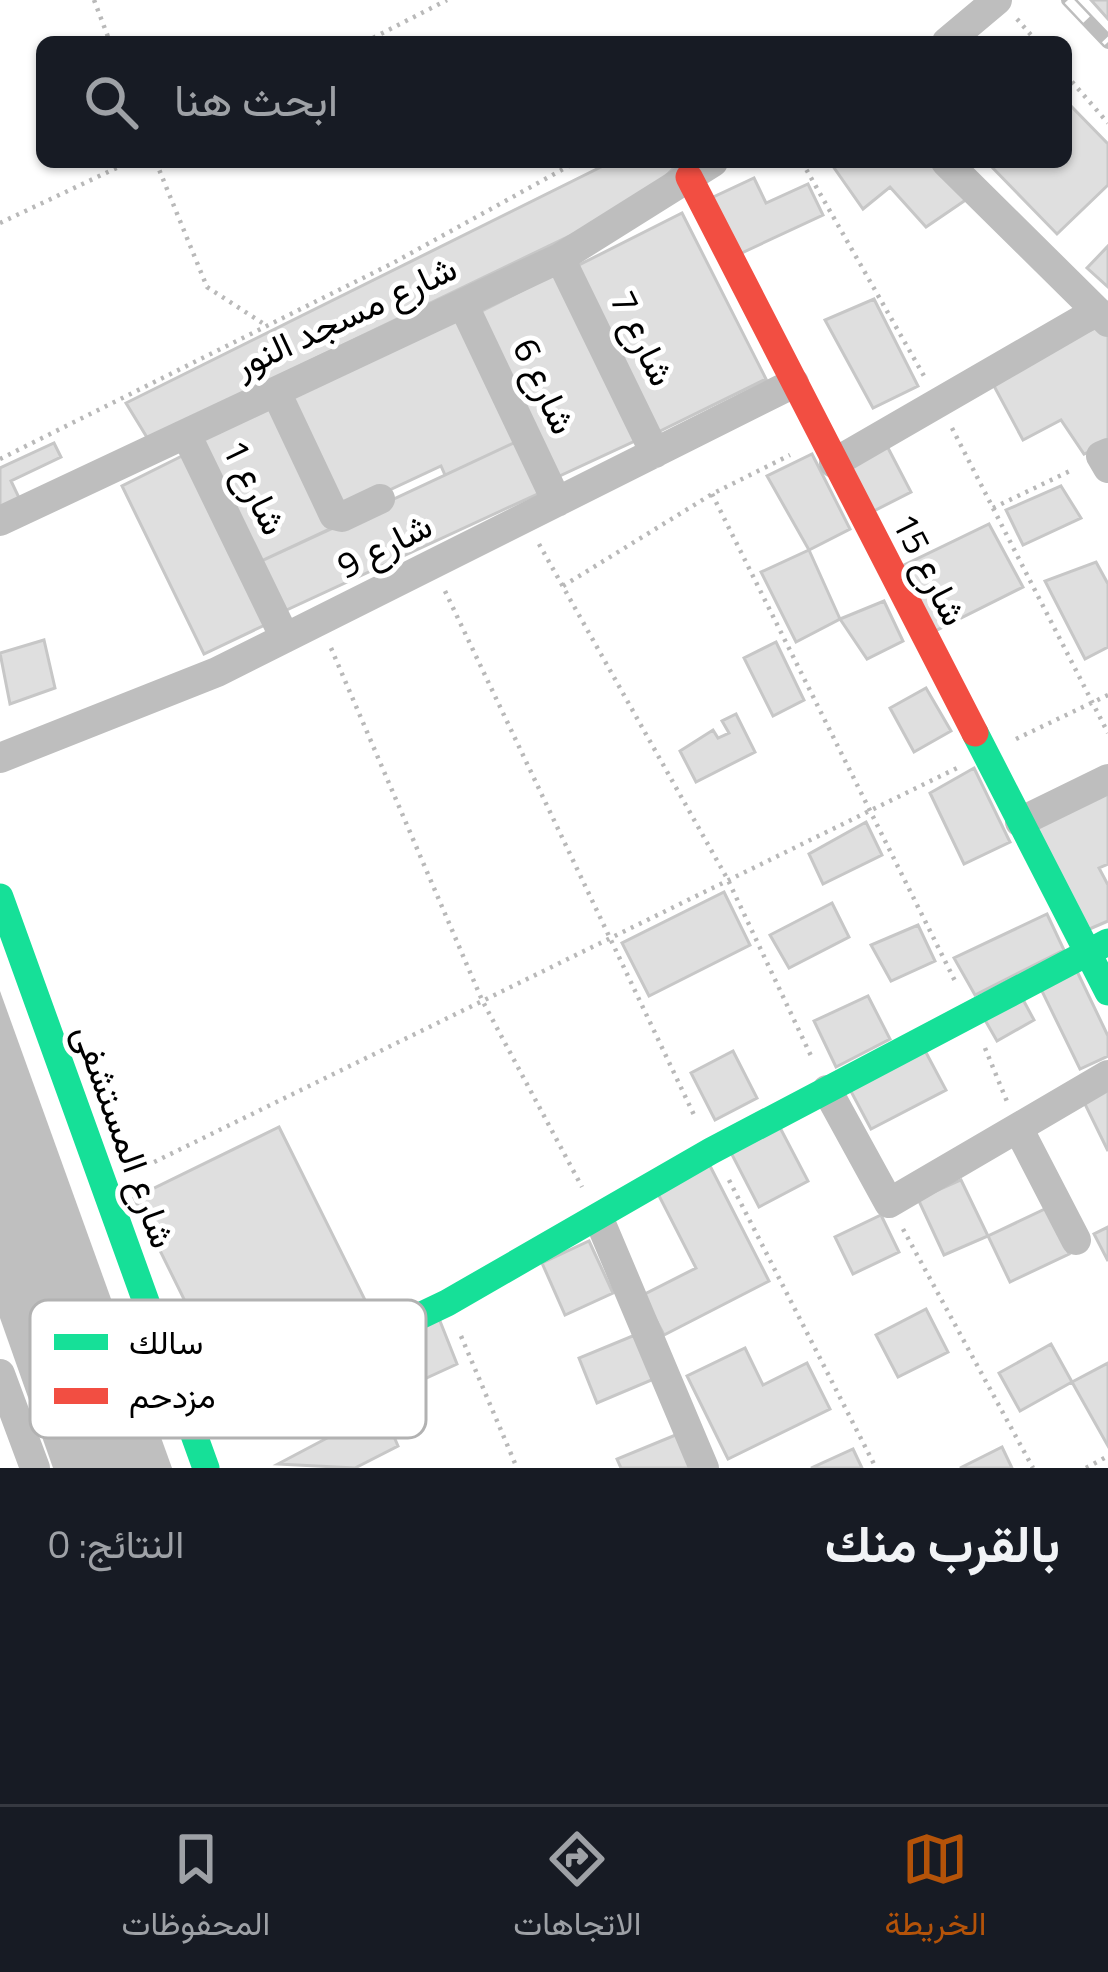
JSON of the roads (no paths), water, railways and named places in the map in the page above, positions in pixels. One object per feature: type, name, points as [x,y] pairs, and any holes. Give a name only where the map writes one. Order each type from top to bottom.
[{"type":"street","points":[[954,36],[997,0]]},
{"type":"street","points":[[828,450],[1102,317],[952,168]]},
{"type":"street","name":"شارع مسجد النور","points":[[0,521],[560,258],[701,170]]},
{"type":"street","name":"شارع 15","points":[[701,170],[794,383],[1020,822],[1098,947],[1108,992]]},
{"type":"street","name":"شارع 7","points":[[560,258],[655,453]]},
{"type":"street","name":"شارع 6","points":[[463,304],[557,502]]},
{"type":"street","name":"شارع 9","points":[[0,758],[153,701],[794,383]]},
{"type":"street","points":[[276,392],[334,515],[342,517],[380,500]]},
{"type":"street","name":"شارع 1","points":[[186,434],[285,638]]},
{"type":"street","points":[[1020,822],[1108,779]]},
{"type":"street","name":"شارع المستشفى","points":[[0,897],[146,1300]]},
{"type":"street","points":[[426,1313],[599,1220],[711,1151],[1098,947]]},
{"type":"street","points":[[826,1090],[889,1203],[1108,1075]]},
{"type":"street","points":[[1018,1128],[1076,1240]]},
{"type":"street","points":[[599,1220],[704,1468]]},
{"type":"street","points":[[0,1373],[35,1468]]},
{"type":"street","name":"شارع المستشفى","points":[[196,1438],[206,1468]]},
{"type":"railway","points":[[1068,0],[1108,42]]}]
